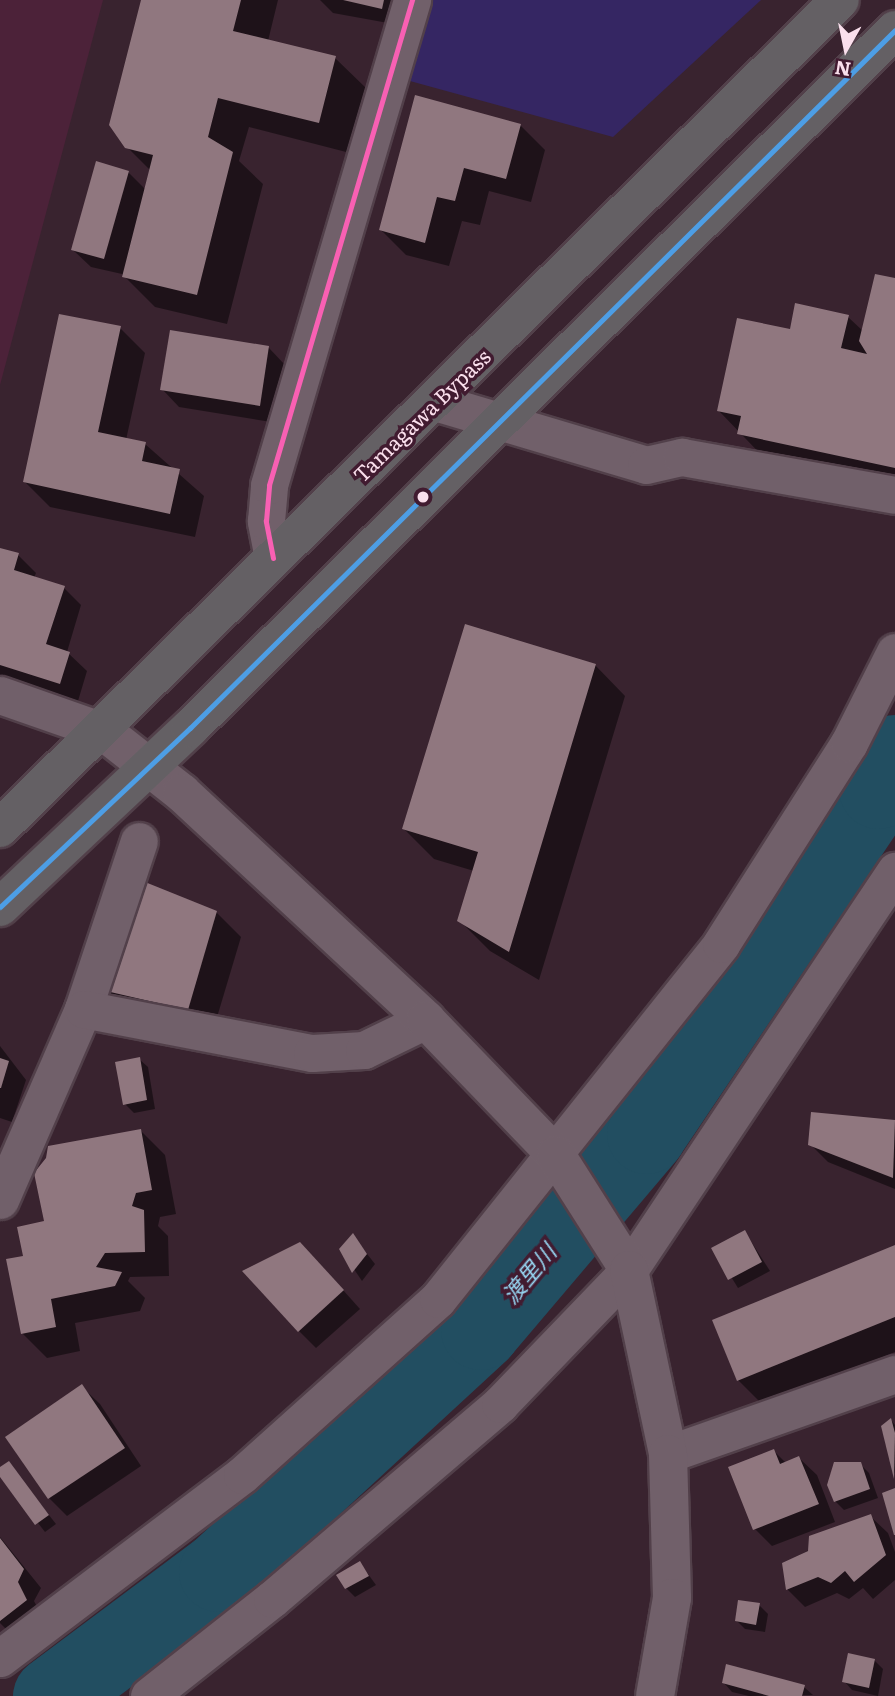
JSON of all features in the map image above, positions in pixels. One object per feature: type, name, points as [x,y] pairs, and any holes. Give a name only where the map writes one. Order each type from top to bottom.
[{"type":"highway","name":"Tamagawa Bypass","points":[[0,828],[103,732],[273,558],[435,402],[840,0]]},
{"type":"highway","points":[[0,907],[150,767],[895,30]]},
{"type":"street","points":[[273,558],[266,521],[269,485],[412,0]]},
{"type":"street","points":[[435,402],[646,465],[682,457],[895,495]]},
{"type":"street","points":[[0,1658],[242,1475],[438,1299],[556,1155],[736,923],[849,743],[895,652]]},
{"type":"street","points":[[0,695],[103,732],[150,767],[426,1020],[556,1155],[629,1270],[668,1454],[672,1598],[655,1696]]},
{"type":"street","points":[[0,1200],[83,1009],[139,841]]},
{"type":"street","points":[[149,1696],[272,1599],[500,1404],[629,1270],[895,872]]},
{"type":"street","points":[[83,1009],[312,1052],[364,1050],[426,1020]]},
{"type":"street","points":[[668,1454],[895,1374]]},
{"type":"shaded area","points":[[0,0],[103,0],[0,385]]},
{"type":"shaded area","points":[[422,0],[761,0],[613,137],[399,78]]},
{"type":"building","points":[[141,0],[241,0],[233,31],[336,56],[319,123],[218,98],[208,137],[233,152],[197,295],[122,277],[153,155],[125,148],[109,125]]},
{"type":"building","points":[[343,0],[384,0],[382,9]]},
{"type":"building","points":[[415,95],[521,124],[506,179],[464,168],[455,201],[437,197],[425,243],[379,230]]},
{"type":"building","points":[[96,161],[129,171],[104,259],[71,250]]},
{"type":"building","points":[[875,274],[895,278],[895,468],[737,434],[741,416],[717,411],[737,318],[790,329],[795,303],[849,315],[841,348],[867,354],[859,341]]},
{"type":"building","points":[[59,314],[121,326],[98,432],[146,442],[142,461],[180,469],[170,514],[23,482]]},
{"type":"building","points":[[170,330],[269,346],[260,406],[160,390]]},
{"type":"building","points":[[0,548],[19,553],[14,570],[65,586],[46,644],[70,652],[60,684],[0,665]]},
{"type":"building","points":[[465,624],[596,664],[509,952],[457,921],[478,852],[402,829]]},
{"type":"building","points":[[145,882],[217,911],[188,1010],[106,991]]},
{"type":"building","points":[[140,1057],[147,1100],[123,1105],[115,1062]]},
{"type":"building","points":[[0,1058],[9,1061],[1,1088],[0,1088]]},
{"type":"building","points":[[811,1112],[895,1120],[893,1178],[808,1145]]},
{"type":"building","points":[[141,1129],[152,1190],[136,1193],[132,1206],[144,1210],[145,1252],[105,1253],[96,1267],[122,1272],[115,1286],[51,1299],[56,1327],[21,1334],[6,1259],[23,1256],[17,1227],[44,1221],[34,1173],[46,1158],[48,1146]]},
{"type":"building","points":[[745,1230],[762,1262],[728,1280],[711,1248]]},
{"type":"building","points":[[353,1233],[367,1254],[352,1273],[339,1249]]},
{"type":"building","points":[[300,1242],[344,1290],[298,1332],[242,1271]]},
{"type":"building","points":[[895,1245],[895,1317],[737,1381],[712,1320]]},
{"type":"building","points":[[82,1384],[125,1448],[48,1499],[5,1437]]},
{"type":"building","points":[[891,1418],[895,1433],[894,1479],[881,1426]]},
{"type":"building","points":[[774,1449],[780,1464],[799,1456],[819,1504],[753,1530],[728,1467]]},
{"type":"building","points":[[9,1461],[49,1515],[35,1525],[0,1477],[0,1467]]},
{"type":"building","points":[[834,1462],[861,1462],[870,1489],[834,1502],[827,1485]]},
{"type":"building","points":[[895,1488],[895,1535],[894,1535],[882,1493]]},
{"type":"building","points":[[871,1514],[886,1555],[854,1582],[845,1571],[831,1583],[818,1577],[786,1590],[782,1563],[808,1551],[809,1536]]},
{"type":"building","points":[[0,1538],[24,1569],[18,1582],[27,1600],[0,1621]]},
{"type":"building","points":[[360,1561],[369,1576],[345,1589],[336,1575]]},
{"type":"building","points":[[738,1600],[760,1603],[756,1625],[735,1621]]},
{"type":"building","points":[[848,1653],[875,1659],[869,1688],[842,1682]]},
{"type":"building","points":[[726,1664],[805,1685],[802,1696],[769,1696],[722,1683]]},
{"type":"waterway","name":"渡里川","points":[[52,1696],[218,1572],[480,1330],[646,1134],[878,789],[895,754]]},
{"type":"transit line","points":[[273,558],[266,521],[269,485],[412,0]]},
{"type":"transit line","points":[[0,907],[190,728],[895,30]]}]
